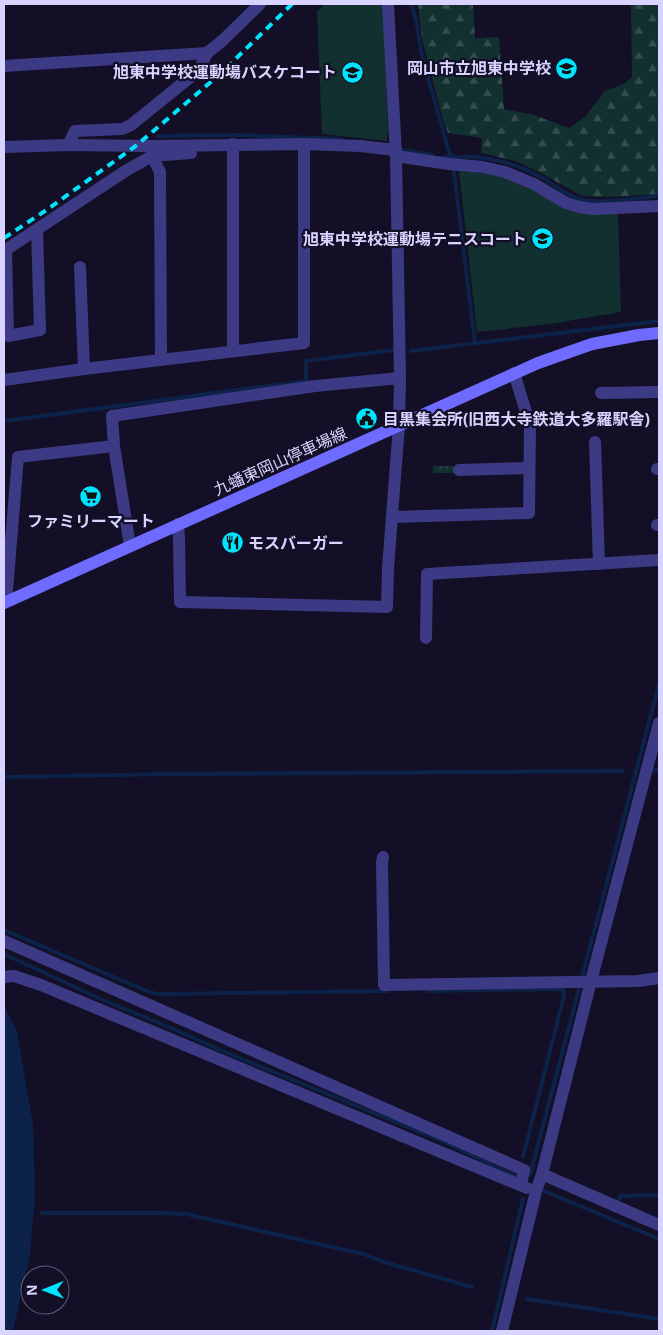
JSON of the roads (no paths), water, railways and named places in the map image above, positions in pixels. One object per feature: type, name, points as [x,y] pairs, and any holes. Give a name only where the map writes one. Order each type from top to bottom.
[{"type":"main road","name":"九蟠東岡山停車場線","points":[[5,603],[538,363],[592,344],[659,333]]},
{"type":"street","points":[[68,145],[75,131],[122,128],[131,125],[199,70],[207,53],[260,4]]},
{"type":"street","points":[[178,524],[180,602],[387,607],[388,568],[399,425],[400,378],[396,153],[388,4]]},
{"type":"street","points":[[4,66],[207,53]]},
{"type":"street","points":[[4,147],[215,144],[360,146],[453,165],[483,167],[506,172],[534,184],[566,203],[579,207],[594,209],[659,206]]},
{"type":"street","points":[[37,230],[40,330],[8,336],[5,250],[127,170],[152,156],[195,152],[215,144]]},
{"type":"street","points":[[233,144],[233,351]]},
{"type":"street","points":[[4,380],[304,342],[304,144]]},
{"type":"street","points":[[152,156],[160,172],[161,360]]},
{"type":"street","points":[[80,267],[84,369]]},
{"type":"street","points":[[392,517],[529,513],[530,425],[514,373]]},
{"type":"street","points":[[130,546],[114,446],[112,416],[315,386],[400,378]]},
{"type":"street","points":[[601,393],[659,392]]},
{"type":"street","points":[[596,442],[599,564]]},
{"type":"street","points":[[5,603],[18,457],[114,446]]},
{"type":"street","points":[[459,470],[529,468]]},
{"type":"street","points":[[426,638],[427,574],[659,560]]},
{"type":"street","points":[[502,1331],[536,1191],[542,1174],[584,982],[659,723]]},
{"type":"street","points":[[383,857],[384,985],[638,981],[659,978]]},
{"type":"street","points":[[4,941],[524,1170],[521,1185]]},
{"type":"street","points":[[4,977],[14,976],[41,984],[536,1191]]},
{"type":"street","points":[[542,1174],[659,1225]]},
{"type":"water","points":[[4,1006],[17,1031],[33,1125],[35,1197],[30,1255],[28,1265],[20,1265],[20,1300],[13,1331],[4,1331]]},
{"type":"waterway","points":[[411,4],[416,20],[422,56],[449,152],[452,156],[475,343]]},
{"type":"waterway","points":[[158,136],[237,135],[341,139]]},
{"type":"waterway","points":[[403,150],[432,155]]},
{"type":"waterway","points":[[444,157],[475,157],[510,164],[543,178],[570,195],[588,201],[659,196]]},
{"type":"waterway","points":[[411,351],[659,321]]},
{"type":"waterway","points":[[4,421],[306,381],[306,361],[395,351]]},
{"type":"waterway","points":[[530,1175],[659,684]]},
{"type":"waterway","points":[[4,777],[623,771]]},
{"type":"waterway","points":[[4,930],[149,992],[158,994],[388,991]]},
{"type":"waterway","points":[[4,954],[105,1001],[447,1143],[519,1178]]},
{"type":"waterway","points":[[428,991],[563,989],[564,996],[523,1157]]},
{"type":"waterway","points":[[544,1191],[659,1239]]},
{"type":"waterway","points":[[618,1202],[620,1196],[659,1195]]},
{"type":"waterway","points":[[492,1331],[523,1199]]},
{"type":"waterway","points":[[42,1213],[186,1214],[363,1254],[384,1262],[472,1287]]},
{"type":"waterway","points":[[527,1299],[659,1319]]},
{"type":"railway","points":[[4,238],[137,145],[219,75],[292,4]]},
{"type":"place","name":"岡山市立旭東中学校","points":[[567,68]]},
{"type":"place","name":"旭東中学校運動場バスケコート","points":[[353,72]]},
{"type":"place","name":"旭東中学校運動場テニスコート","points":[[543,239]]},
{"type":"place","name":"目黒集会所(旧西大寺鉄道大多羅駅舎)","points":[[367,419]]},
{"type":"place","name":"ファミリーマート","points":[[91,497]]},
{"type":"place","name":"モスバーガー","points":[[232,543]]}]
